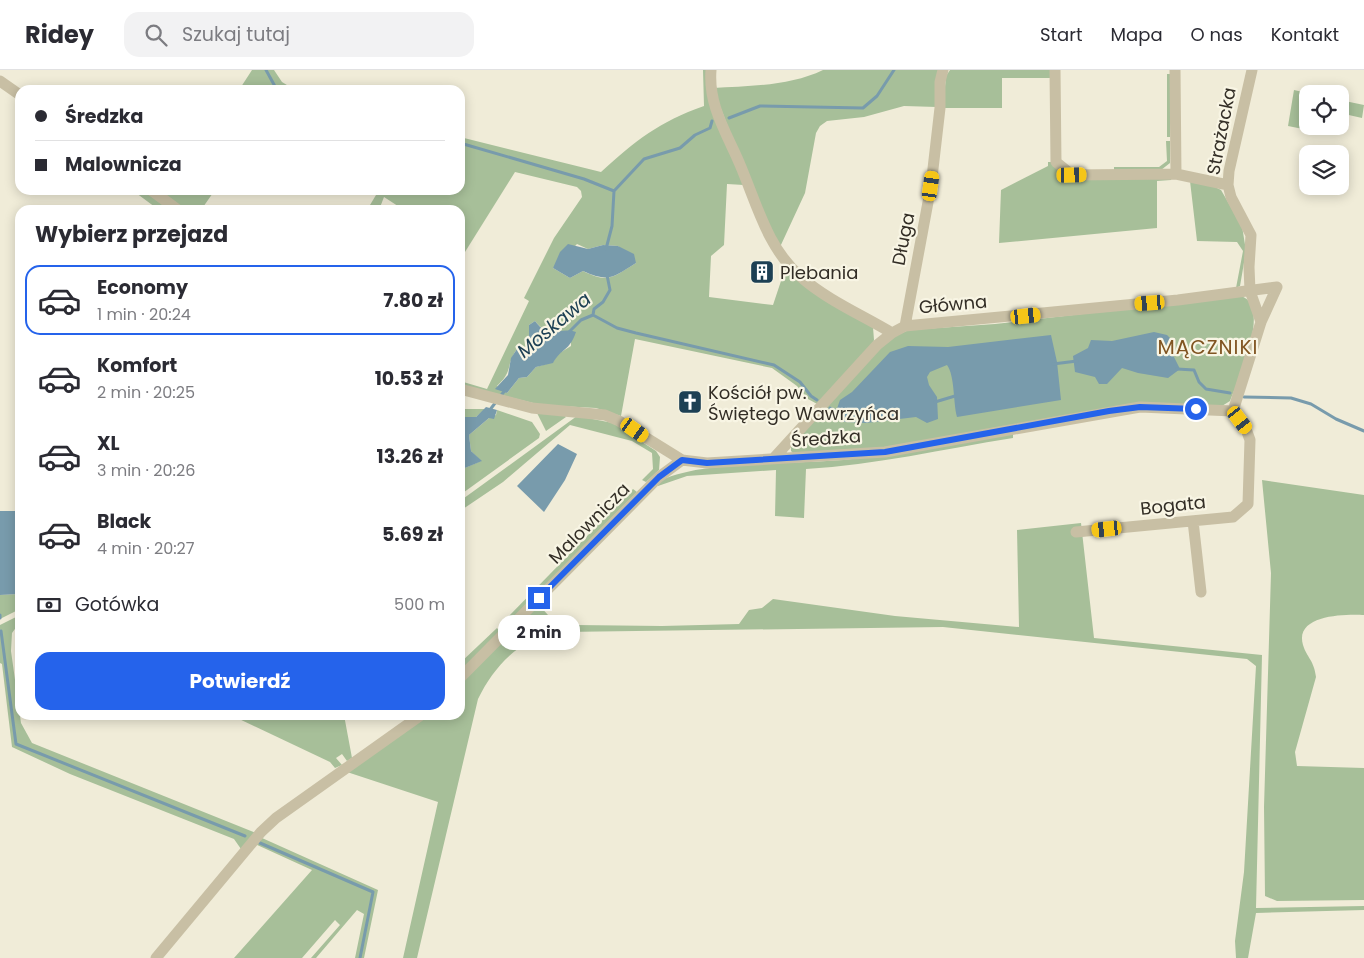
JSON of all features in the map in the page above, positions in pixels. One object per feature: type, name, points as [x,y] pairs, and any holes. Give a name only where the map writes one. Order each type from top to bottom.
[{"type":"street","points":[[711,70],[713,105],[733,149],[757,211],[788,265],[821,292],[892,333]]},
{"type":"street","name":"Długa","points":[[905,326],[931,186],[940,108],[940,82],[944,70]]},
{"type":"street","points":[[1055,70],[1056,162],[1072,175],[1176,174],[1228,185]]},
{"type":"street","points":[[1175,70],[1176,174]]},
{"type":"street","name":"Strażacka","points":[[1252,70],[1229,171],[1228,185],[1251,234],[1250,292],[1261,322]]},
{"type":"street","points":[[0,81],[15,92]]},
{"type":"street","points":[[158,195],[171,205]]},
{"type":"street","name":"Główna","points":[[773,459],[877,345],[892,333],[905,326],[1250,292],[1277,287],[1261,322]]},
{"type":"street","points":[[1233,411],[1261,322]]},
{"type":"street","name":"Średzka","points":[[465,390],[506,402],[547,410],[605,415],[619,421],[682,460],[707,463],[885,452],[1140,407],[1233,411]]},
{"type":"street","name":"Bogata","points":[[1076,532],[1233,517],[1248,504],[1251,452],[1246,429],[1233,411]]},
{"type":"street","name":"Malownicza","points":[[465,673],[659,477],[682,460]]},
{"type":"street","points":[[1193,520],[1200,592]]},
{"type":"street","points":[[156,958],[261,832],[294,804],[414,720]]},
{"type":"green space","points":[[252,70],[274,70],[282,82],[287,85],[242,85]]},
{"type":"green space","points":[[703,70],[708,70],[744,185],[727,184],[724,245],[711,256],[709,297],[773,305],[786,266],[873,327],[874,340],[872,346],[819,405],[808,399],[797,386],[772,368],[635,339],[621,416],[596,408],[541,405],[465,386],[465,382],[487,389],[529,301],[524,298],[554,238],[582,197],[581,191],[577,187],[515,172],[465,252],[465,205],[396,205],[384,197],[381,205],[370,205],[376,195],[465,195],[465,138],[601,172],[637,141],[661,125],[704,106]],"holes":[[[577,244],[588,249],[603,245],[618,246],[636,263],[616,275],[605,278],[583,271],[570,278],[553,268]],[[535,321],[551,332],[571,331],[571,346],[558,354],[553,362],[536,367],[527,377],[519,378],[507,393],[497,386],[506,376],[517,349],[529,347],[529,325]]]},
{"type":"green space","points":[[823,70],[939,70],[937,107],[904,106],[864,117],[827,121],[820,126],[816,133],[805,193],[780,247],[763,218],[713,88],[755,86],[783,82]]},
{"type":"green space","points":[[950,70],[1052,70],[1052,78],[1002,78],[1002,108],[943,108],[946,76]]},
{"type":"green space","points":[[1167,74],[1170,74],[1170,137],[1167,137]]},
{"type":"green space","points":[[1294,90],[1299,91],[1299,128],[1288,126]]},
{"type":"green space","points":[[1349,102],[1364,105],[1362,118],[1349,115]]},
{"type":"green space","points":[[1166,141],[1170,141],[1170,163],[1161,170],[1114,171],[1114,167],[1159,167],[1167,161]]},
{"type":"green space","points":[[1048,162],[1051,162],[1068,178],[1172,176],[1171,180],[1157,181],[1157,228],[999,243],[1001,190],[1048,166]]},
{"type":"green space","points":[[1190,181],[1211,185],[1221,190],[1242,226],[1246,251],[1240,286],[1236,288],[1243,251],[1237,242],[1197,241]]},
{"type":"green space","points":[[139,195],[150,195],[163,205],[152,205]]},
{"type":"green space","points":[[165,195],[212,195],[204,205],[179,205]]},
{"type":"green space","points":[[1241,296],[1250,303],[1253,314],[1253,328],[1245,362],[1234,391],[1230,401],[1222,406],[1126,405],[886,447],[794,454],[791,451],[791,446],[877,351],[895,336],[909,330],[995,324]]},
{"type":"green space","points":[[465,409],[485,409],[476,417],[465,417]]},
{"type":"green space","points":[[497,410],[532,422],[540,434],[539,438],[465,491],[465,468],[481,461],[471,451],[469,435],[489,418],[496,415]]},
{"type":"green space","points":[[537,413],[564,415],[566,417],[546,431]]},
{"type":"green space","points":[[577,416],[613,423],[656,451],[660,457],[659,470],[646,482],[642,480],[653,469],[652,453],[632,441],[570,425],[503,482],[465,508],[465,497]]},
{"type":"green space","points":[[1013,432],[1013,438],[884,460],[806,469],[804,518],[775,516],[776,470],[687,476],[658,486],[657,483],[674,475],[722,466],[852,459]]},
{"type":"green space","points":[[1262,480],[1364,495],[1364,615],[1324,618],[1306,627],[1302,635],[1303,645],[1314,667],[1316,677],[1295,752],[1297,766],[1364,768],[1364,900],[1277,901],[1265,896],[1264,807],[1271,573]]},
{"type":"green space","points":[[633,489],[637,492],[508,623],[505,620]]},
{"type":"green space","points":[[1081,523],[1094,638],[1262,655],[1256,908],[1364,906],[1364,910],[1256,913],[1248,958],[1236,958],[1235,941],[1244,872],[1256,666],[1247,659],[943,627],[563,632],[549,634],[523,645],[502,663],[478,699],[417,958],[403,958],[438,802],[347,772],[420,720],[465,720],[465,679],[539,605],[548,615],[576,625],[662,626],[739,624],[749,610],[762,608],[773,599],[895,616],[1019,627],[1017,530]]},
{"type":"green space","points":[[15,594],[15,612],[0,619],[0,595]]},
{"type":"green space","points":[[15,618],[11,651],[15,680],[15,720],[21,720],[32,743],[256,833],[241,849],[234,839],[70,774],[12,747],[2,664],[0,663],[0,625]]},
{"type":"green space","points":[[497,628],[500,632],[465,668],[465,658]]},
{"type":"green space","points":[[241,720],[345,720],[352,758],[347,761],[342,754],[336,758],[342,765],[335,768],[330,762]]},
{"type":"green space","points":[[262,838],[378,890],[364,958],[355,958],[364,914],[357,910],[316,958],[311,958],[340,925],[335,920],[302,958],[234,958],[312,870],[255,844]]},
{"type":"water","points":[[568,244],[588,249],[603,245],[618,246],[634,254],[636,263],[611,277],[599,277],[583,271],[570,278],[553,268],[560,252]]},
{"type":"water","points":[[535,321],[540,327],[550,332],[576,332],[571,343],[559,354],[553,363],[536,367],[527,377],[519,378],[507,393],[495,389],[508,375],[511,358],[517,349],[529,347],[529,325]]},
{"type":"water","points":[[1154,332],[1167,335],[1172,340],[1170,349],[1180,369],[1168,378],[1122,368],[1107,384],[1099,384],[1095,377],[1075,372],[1073,356],[1088,348],[1091,340],[1112,341]]},
{"type":"water","points":[[1051,335],[1057,362],[1061,400],[957,417],[953,382],[947,365],[930,372],[927,377],[929,385],[937,397],[938,419],[927,423],[916,417],[866,423],[845,422],[834,417],[840,400],[852,392],[890,352],[908,346],[948,347]]},
{"type":"water","points":[[486,407],[497,410],[494,419],[489,418],[469,435],[471,451],[482,461],[465,468],[465,417],[476,417]]},
{"type":"water","points":[[558,444],[577,454],[565,480],[544,512],[517,486]]},
{"type":"water","points":[[0,511],[15,511],[15,594],[0,595]]},
{"type":"waterway","points":[[266,70],[274,85]]},
{"type":"waterway","name":"Moskawa","points":[[729,118],[760,106],[863,108],[877,96],[894,70]]},
{"type":"waterway","name":"Moskawa","points":[[606,249],[612,226],[614,191],[644,159],[680,148],[695,135],[710,128],[712,121]]},
{"type":"waterway","points":[[465,144],[584,179],[614,191]]},
{"type":"waterway","name":"Moskawa","points":[[568,333],[581,320],[593,315],[594,309],[603,302],[610,290],[607,275]]},
{"type":"waterway","points":[[593,315],[617,328],[774,365],[800,382],[811,396],[817,400]]},
{"type":"waterway","points":[[1053,364],[1077,361]]},
{"type":"waterway","points":[[1177,369],[1194,370],[1199,382],[1206,389],[1230,393]]},
{"type":"waterway","name":"Moskawa","points":[[489,411],[506,389]]},
{"type":"waterway","points":[[935,402],[955,396]]},
{"type":"waterway","points":[[1244,397],[1291,398],[1311,404],[1336,419],[1364,431]]},
{"type":"waterway","points":[[830,408],[839,412]]},
{"type":"waterway","points":[[1,631],[16,744],[245,836]]},
{"type":"waterway","points":[[260,843],[373,892],[360,958]]},
{"type":"place","name":"Plebania","points":[[762,272]]},
{"type":"place","name":"Kościół pw. Świętego Wawrzyńca","points":[[690,402]]},
{"type":"district","name":"MĄCZNIKI","points":[[1208,347]]},
{"type":"route","points":[[539,598],[659,477],[682,460],[707,463],[885,452],[1109,411],[1140,407],[1196,409]]}]
